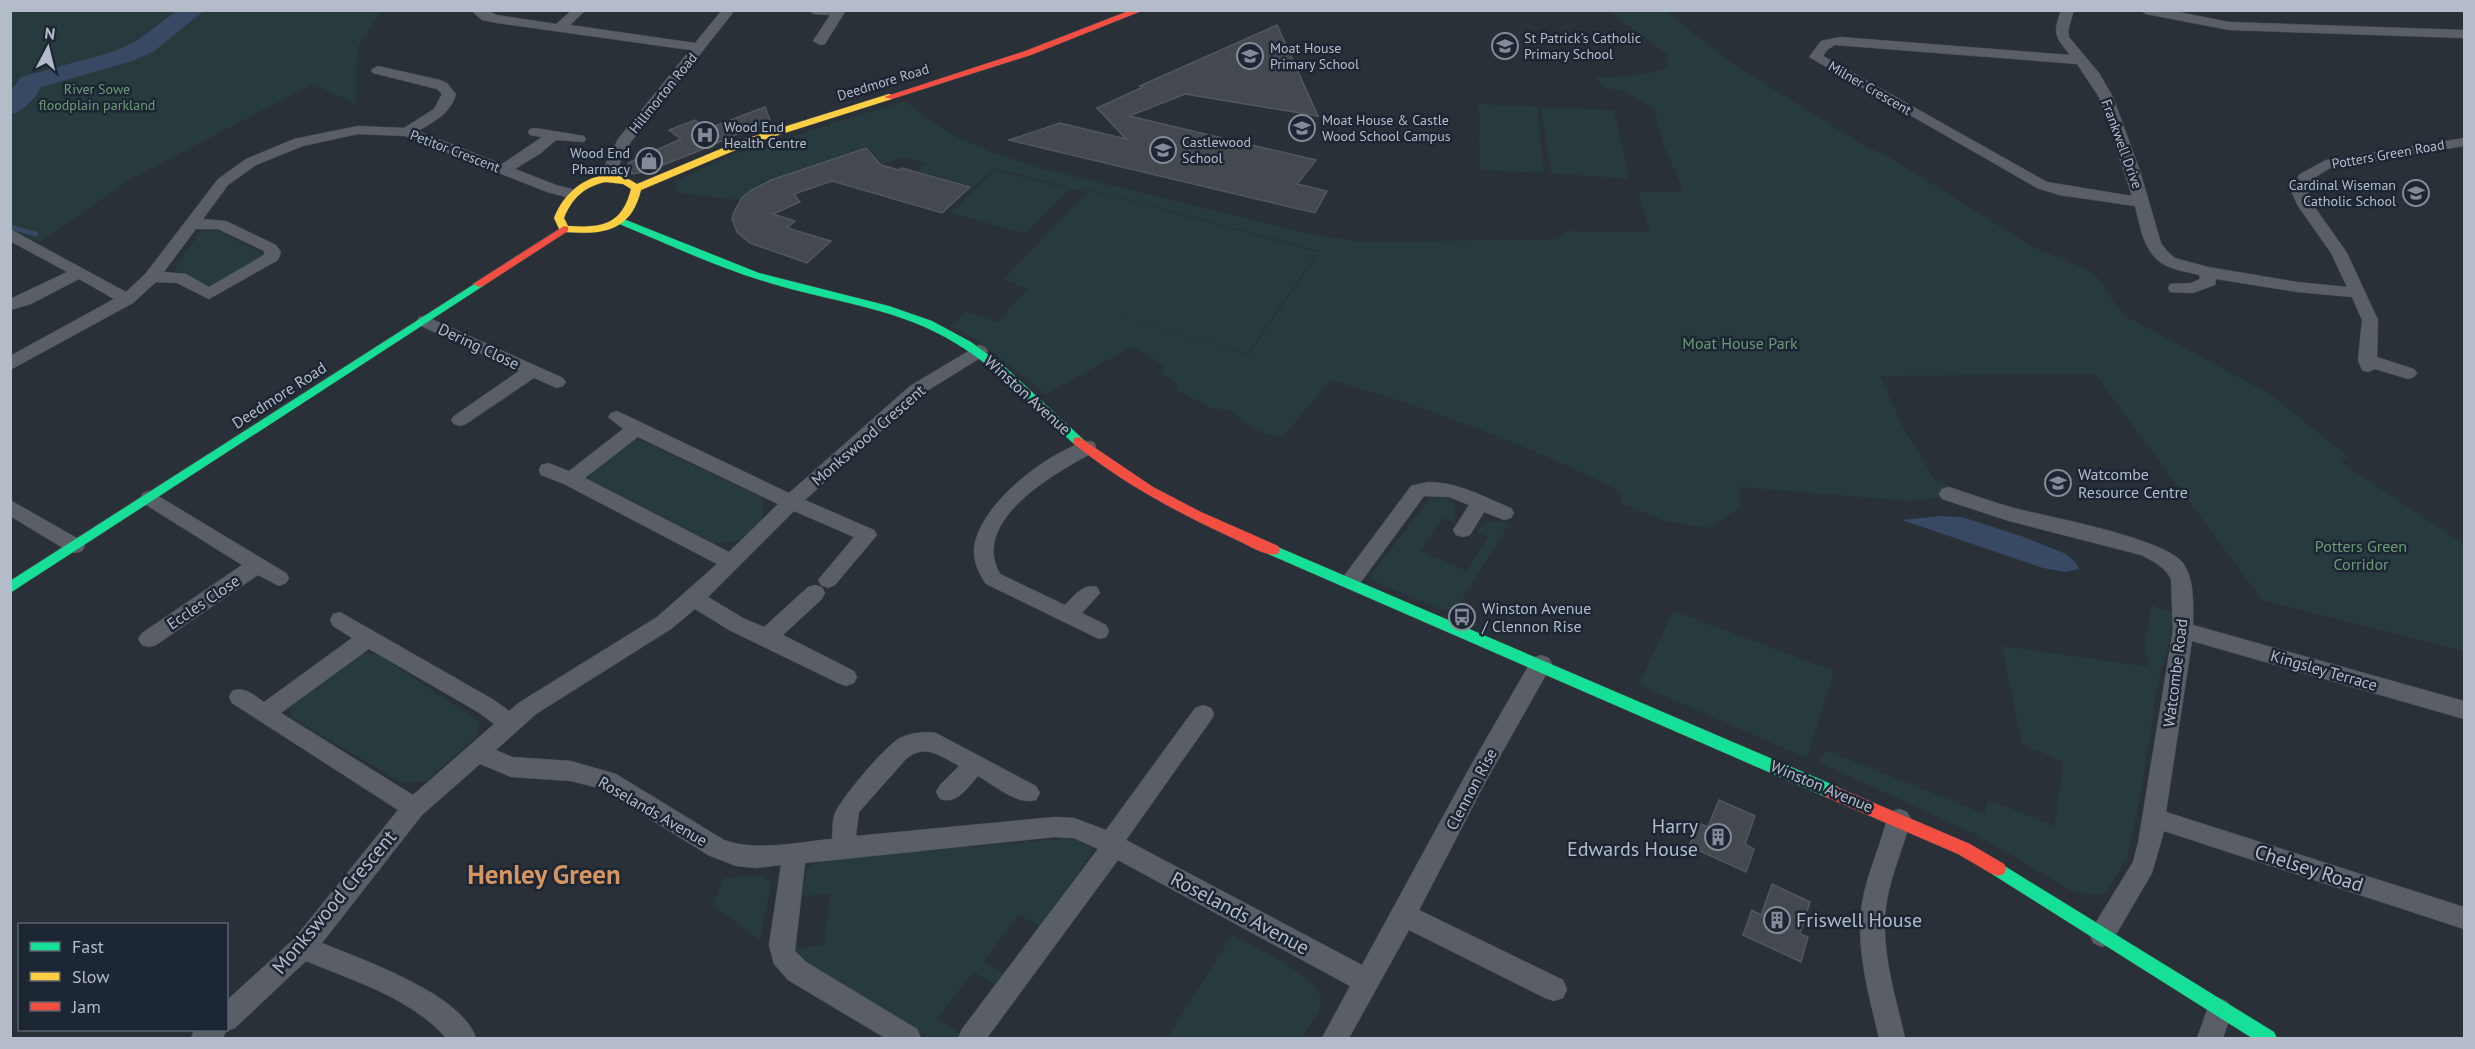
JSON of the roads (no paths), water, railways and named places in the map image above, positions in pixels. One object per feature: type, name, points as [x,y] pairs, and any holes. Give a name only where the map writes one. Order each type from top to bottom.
[{"type":"street","points":[[477,10],[487,17],[700,48]]},
{"type":"street","points":[[559,28],[580,10]]},
{"type":"street","name":"Hillmorton Road","points":[[605,179],[623,142],[729,10]]},
{"type":"street","points":[[814,10],[839,11]]},
{"type":"street","name":"Deedmore Road","points":[[636,188],[746,142],[1028,53],[1140,10]]},
{"type":"street","name":"Frankwell Drive","points":[[2068,10],[2061,31],[2094,76],[2114,114],[2153,243],[2169,261],[2206,272]]},
{"type":"street","points":[[2146,10],[2200,22],[2245,27],[2464,34]]},
{"type":"street","points":[[2231,10],[2245,27]]},
{"type":"street","points":[[820,41],[839,11]]},
{"type":"street","name":"Milner Crescent","points":[[2081,60],[1852,41],[1825,43],[1820,47],[1816,57],[2042,185],[2064,191],[2142,202]]},
{"type":"street","points":[[378,70],[435,83],[442,86],[448,94],[446,104],[440,110],[407,132]]},
{"type":"street","name":"Petitor Crescent","points":[[10,364],[127,299],[152,277],[223,182],[251,162],[283,147],[316,137],[358,130],[407,132],[552,189],[570,193]]},
{"type":"street","points":[[535,132],[579,139]]},
{"type":"street","points":[[503,170],[536,150],[552,136]]},
{"type":"street","name":"Potters Green Road","points":[[2408,373],[2368,363],[2370,320],[2339,253],[2303,200],[2300,186],[2305,177],[2326,164],[2464,141]]},
{"type":"street","points":[[605,179],[626,182],[636,188],[636,199],[631,213],[621,222],[590,230],[564,229],[559,218],[564,200],[579,186],[605,179]]},
{"type":"street","name":"Winston Avenue","points":[[621,222],[772,281],[902,313],[945,332],[979,351],[1116,472],[1162,498],[1214,524],[1899,819],[1986,861],[2219,1011],[2268,1038]]},
{"type":"street","points":[[152,277],[180,278],[209,294],[272,257],[273,252],[270,248],[221,224],[190,225]]},
{"type":"street","name":"Deedmore Road","points":[[10,588],[564,229]]},
{"type":"street","points":[[10,234],[127,299]]},
{"type":"street","points":[[10,305],[25,300],[80,272]]},
{"type":"street","points":[[2176,288],[2193,288],[2209,281],[2206,272],[2297,287],[2358,293]]},
{"type":"street","name":"Dering Close","points":[[425,321],[557,382]]},
{"type":"street","name":"Monkswood Crescent","points":[[228,1017],[303,946],[414,808],[509,723],[528,708],[643,638],[694,598],[791,502],[916,390],[979,351]]},
{"type":"street","name":"Dering Close","points":[[460,420],[532,371]]},
{"type":"street","points":[[617,417],[636,429],[867,535],[821,587],[767,637]]},
{"type":"street","points":[[571,479],[636,429]]},
{"type":"street","points":[[1087,447],[1039,475],[1014,494],[994,519],[984,547],[988,573],[993,579],[1099,631]]},
{"type":"street","points":[[548,470],[571,479],[731,562]]},
{"type":"street","points":[[1351,582],[1418,491],[1428,487],[1440,488],[1504,513]]},
{"type":"street","name":"Watcombe Road","points":[[1949,494],[2009,514],[2147,549],[2175,567],[2181,579],[2183,630],[2154,818],[2144,865],[2102,935]]},
{"type":"street","name":"Eccles Close","points":[[150,498],[279,578]]},
{"type":"street","points":[[1463,530],[1480,504]]},
{"type":"street","points":[[10,507],[75,546]]},
{"type":"street","name":"Eccles Close","points":[[149,639],[257,565]]},
{"type":"street","points":[[1067,615],[1090,593]]},
{"type":"street","points":[[694,598],[736,624],[846,677]]},
{"type":"street","points":[[340,620],[486,706],[509,723]]},
{"type":"street","name":"Kingsley Terrace","points":[[2183,630],[2464,711]]},
{"type":"street","points":[[264,714],[368,638]]},
{"type":"street","name":"Clennon Rise","points":[[1335,1038],[1404,915],[1478,774],[1541,664]]},
{"type":"street","points":[[240,697],[414,808]]},
{"type":"street","points":[[971,1038],[1112,845],[1203,714]]},
{"type":"street","points":[[843,848],[846,815],[851,805],[906,746],[926,741],[936,742],[1028,793]]},
{"type":"street","name":"Roselands Avenue","points":[[478,751],[511,767],[571,771],[608,781],[717,848],[736,855],[756,857],[1055,827],[1074,828],[1112,845],[1366,981]]},
{"type":"street","points":[[948,792],[975,764]]},
{"type":"street","name":"Chelsey Road","points":[[2154,818],[2464,918]]},
{"type":"street","points":[[1892,1038],[1873,932],[1877,895],[1899,819]]},
{"type":"street","points":[[795,852],[782,945],[783,957],[797,971],[908,1038]]},
{"type":"street","points":[[1404,915],[1554,989]]},
{"type":"street","points":[[303,946],[421,1001],[441,1015],[463,1038]]},
{"type":"street","points":[[2210,1038],[2219,1011]]},
{"type":"water","points":[[1940,516],[1962,517],[2024,537],[2066,554],[2079,569],[2065,572],[2043,568],[1902,520]]},
{"type":"waterway","points":[[10,107],[26,91],[30,82],[121,57],[144,47],[194,10]]},
{"type":"waterway","points":[[10,227],[36,234]]},
{"type":"place","name":"St Patrick's Catholic Primary School","points":[[1505,46]]},
{"type":"place","name":"Moat House Primary School","points":[[1250,56]]},
{"type":"place","name":"Moat House & Castle Wood School Campus","points":[[1302,128]]},
{"type":"place","name":"Wood End Health Centre","points":[[705,135]]},
{"type":"place","name":"Castlewood School","points":[[1163,150]]},
{"type":"place","name":"Wood End Pharmacy","points":[[649,161]]},
{"type":"place","name":"Cardinal Wiseman Catholic School","points":[[2416,193]]},
{"type":"place","name":"Watcombe Resource Centre","points":[[2058,483]]},
{"type":"place","name":"Winston Avenue / Clennon Rise","points":[[1462,617]]},
{"type":"place","name":"Harry Edwards House","points":[[1718,837]]},
{"type":"place","name":"Friswell House","points":[[1777,920]]},
{"type":"district","name":"Henley Green","points":[[544,875]]},
{"type":"park label","name":"River Sowe floodplain parkland","points":[[97,98]]},
{"type":"park label","name":"Moat House Park","points":[[1740,343]]},
{"type":"park label","name":"Potters Green Corridor","points":[[2361,555]]}]
